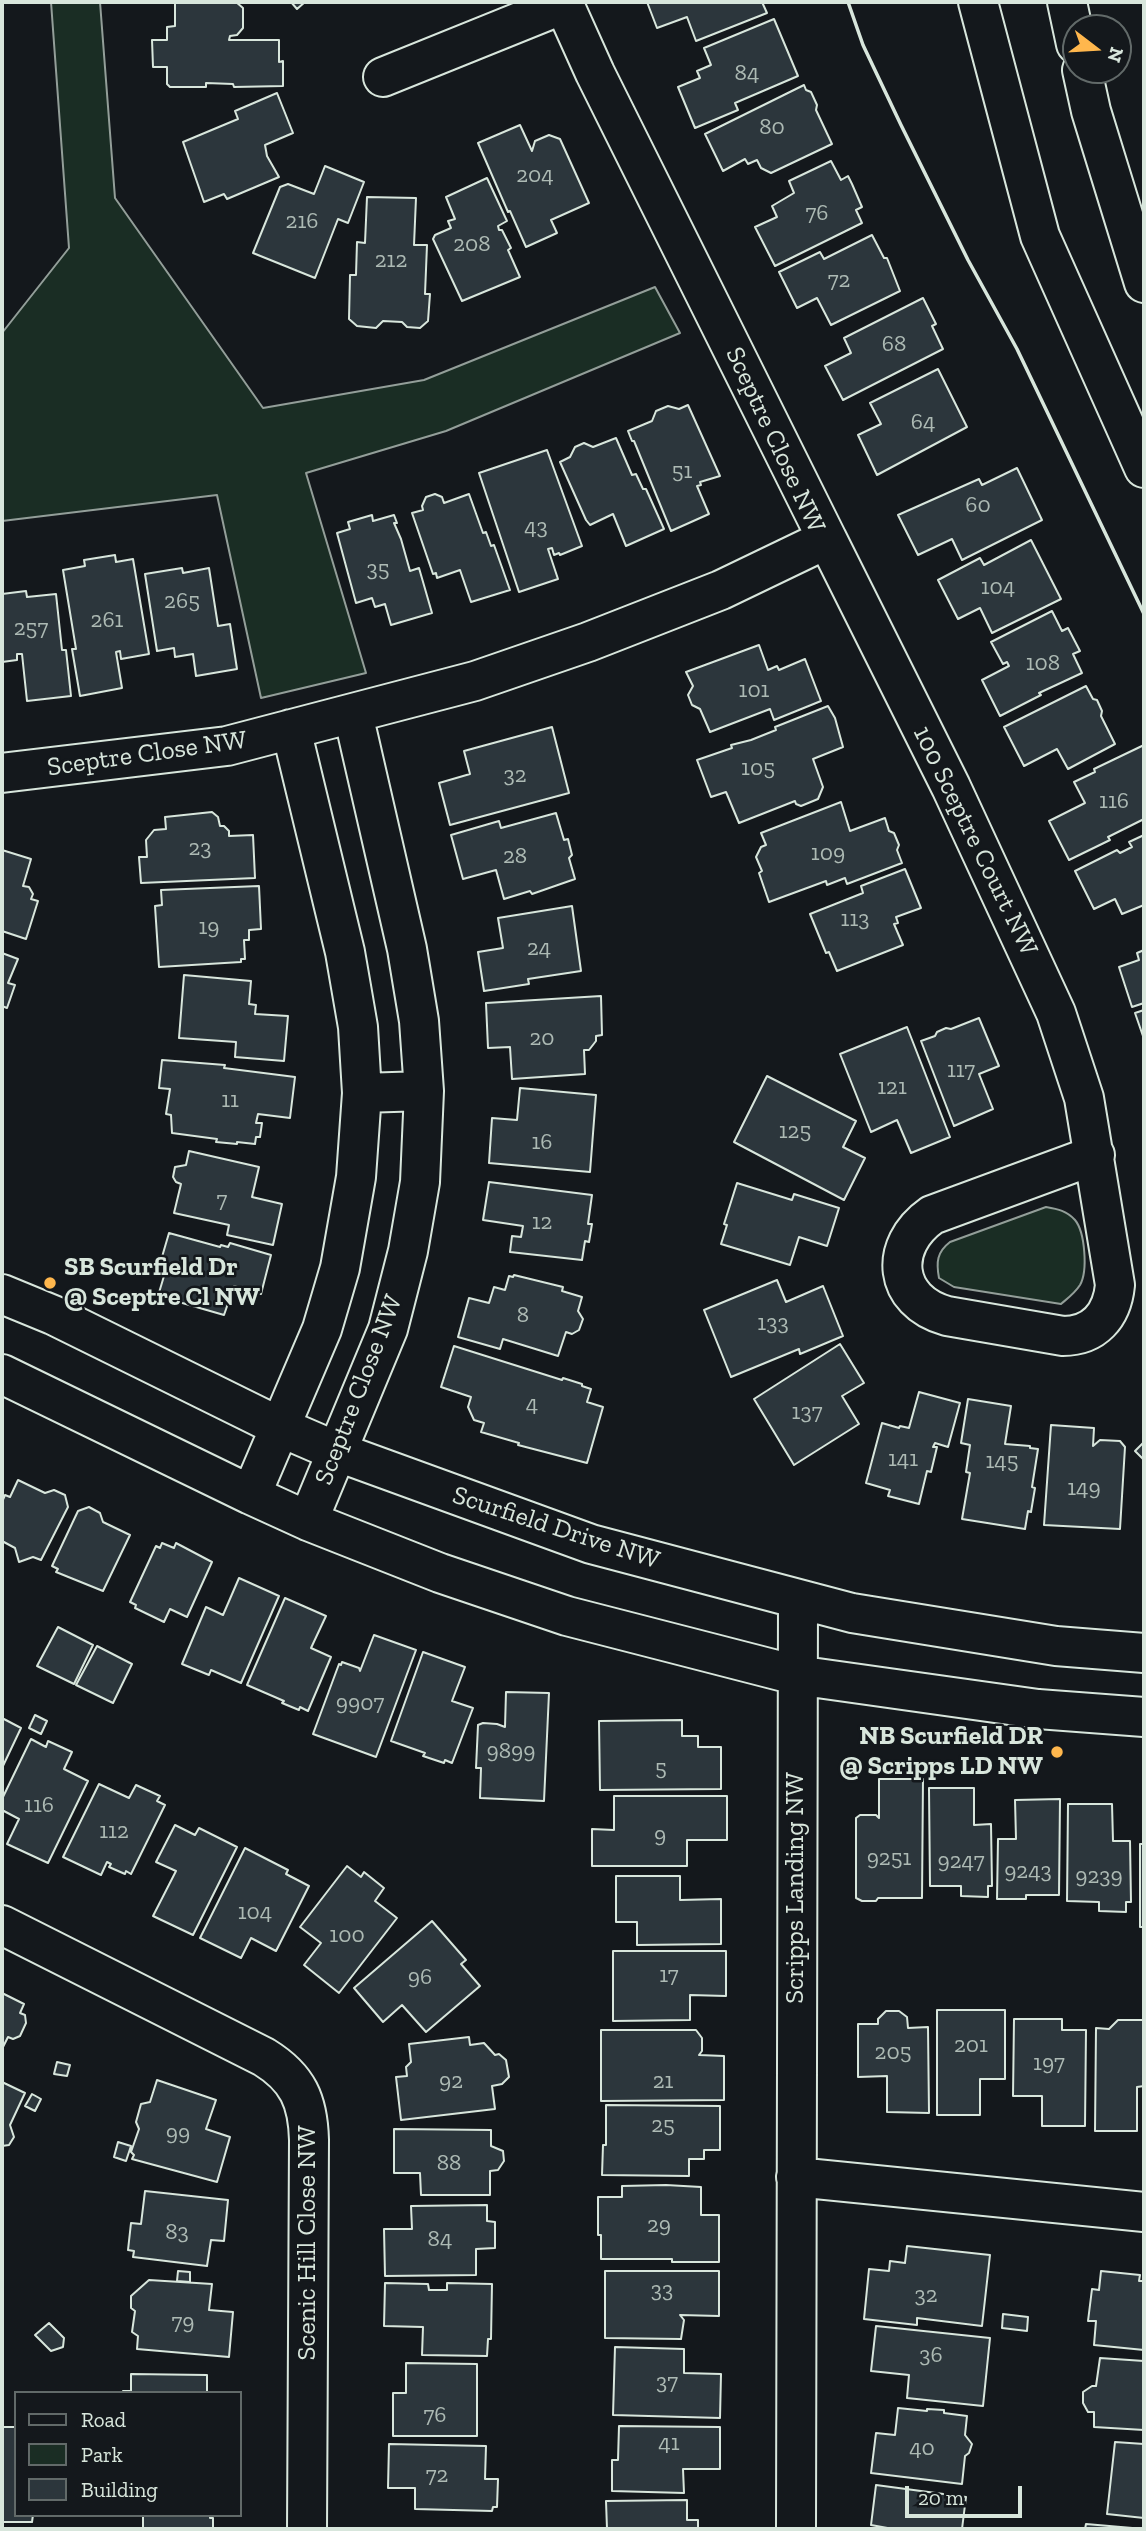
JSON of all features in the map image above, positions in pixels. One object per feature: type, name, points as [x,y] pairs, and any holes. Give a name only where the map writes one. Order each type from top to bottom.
[{"type":"street","points":[[978,2],[1040,236],[1144,468]]},
{"type":"street","points":[[383,77],[564,3]]},
{"type":"street","name":"Sceptre Close NW","points":[[2,773],[227,746],[475,681],[588,642],[721,590],[827,539],[595,73],[564,3]]},
{"type":"street","points":[[1085,84],[1144,283]]},
{"type":"street","name":"100 Sceptre Court NW","points":[[827,539],[951,787],[1051,1001],[1084,1098],[1095,1155],[1115,1285],[1114,1300],[1108,1314],[1098,1324],[1076,1336],[1063,1336],[933,1312],[912,1295],[905,1282],[903,1251],[909,1236],[919,1224],[932,1215],[1095,1155]]},
{"type":"street","name":"Sceptre Close NW","points":[[308,1521],[388,1329],[408,1251],[420,1182],[424,1091],[419,1021],[407,949],[353,714]]},
{"type":"street","points":[[251,1495],[322,1329],[340,1268],[356,1177],[362,1093],[358,1027],[345,952],[291,729]]},
{"type":"street","points":[[362,1093],[424,1091]]},
{"type":"street","name":"Scurfield Drive NW","points":[[2,1294],[53,1315],[280,1427],[338,1452],[591,1544],[852,1613],[1056,1646],[1144,1653]]},
{"type":"street","points":[[2,1374],[308,1521],[440,1573],[567,1616],[796,1675],[1038,1709],[1144,1717]]},
{"type":"street","name":"Scripps Landing NW","points":[[796,2529],[798,1600]]},
{"type":"street","name":"Scenic Hill Close NW","points":[[2,1925],[264,2057],[281,2068],[303,2099],[308,2116],[309,2140],[307,2529]]},
{"type":"street","points":[[796,2177],[1144,2212]]},
{"type":"green space","points":[[51,2],[100,2],[115,198],[263,408],[424,380],[655,287],[680,333],[446,431],[306,473],[366,673],[261,698],[217,495],[2,521],[2,333],[69,248]]},
{"type":"green space","points":[[1046,1207],[1072,1217],[1083,1242],[1085,1261],[1080,1285],[1061,1304],[954,1287],[939,1278],[939,1258],[950,1242]]},
{"type":"building","points":[[236,2],[243,8],[243,28],[237,35],[230,36],[229,40],[279,40],[279,62],[283,61],[283,86],[234,87],[233,84],[206,83],[206,87],[170,87],[167,84],[167,67],[153,67],[152,40],[167,40],[167,27],[175,26],[175,3]]},
{"type":"building","points":[[291,2],[305,2],[297,9]]},
{"type":"building","points":[[647,2],[762,2],[767,13],[696,41],[687,17],[657,28]]},
{"type":"building","points":[[774,19],[798,76],[735,103],[738,110],[695,128],[678,87],[700,78],[697,71],[711,65],[704,48]]},
{"type":"building","points":[[804,85],[806,90],[811,92],[817,105],[816,110],[832,144],[771,173],[761,168],[757,160],[748,164],[745,159],[723,171],[705,134]]},
{"type":"building","points":[[277,93],[293,133],[265,145],[267,156],[279,177],[227,199],[224,194],[204,202],[183,142],[238,119],[235,111]]},
{"type":"building","points":[[520,125],[532,151],[535,141],[549,135],[560,139],[589,203],[551,220],[557,233],[526,247],[478,143]]},
{"type":"building","points":[[831,161],[841,180],[848,176],[862,207],[856,210],[862,223],[775,266],[755,227],[777,217],[772,206],[794,193],[789,181]]},
{"type":"building","points":[[325,166],[364,182],[348,223],[338,219],[315,278],[253,253],[280,187],[288,184],[314,194]]},
{"type":"building","points":[[487,178],[507,221],[498,226],[511,248],[508,250],[520,277],[462,301],[433,239],[435,235],[451,228],[448,221],[455,219],[446,197]]},
{"type":"building","points":[[367,197],[416,198],[414,245],[427,245],[425,294],[430,294],[428,321],[420,328],[407,327],[402,322],[383,321],[376,328],[357,326],[349,319],[350,275],[356,275],[357,242],[365,243]]},
{"type":"building","points":[[872,235],[884,258],[887,258],[900,291],[831,325],[817,298],[797,308],[779,272],[820,252],[824,259]]},
{"type":"building","points":[[923,298],[936,324],[932,326],[943,349],[843,400],[825,366],[851,353],[844,338]]},
{"type":"building","points":[[938,369],[967,427],[877,475],[858,435],[881,424],[870,403]]},
{"type":"building","points":[[688,405],[720,476],[700,482],[701,485],[697,486],[709,514],[671,531],[628,431],[652,421],[656,411],[668,406],[679,409]]},
{"type":"building","points":[[616,438],[632,475],[636,474],[643,489],[646,489],[664,529],[626,546],[613,514],[590,525],[586,520],[560,462],[570,457],[575,447],[584,443],[593,447]]},
{"type":"building","points":[[547,450],[582,546],[560,555],[554,555],[552,548],[548,549],[558,579],[519,592],[479,473]]},
{"type":"building","points":[[1017,468],[1042,520],[962,560],[952,539],[918,555],[898,515],[979,479],[982,485]]},
{"type":"building","points":[[435,494],[442,497],[444,503],[469,494],[483,533],[486,532],[491,546],[494,545],[510,590],[471,602],[460,570],[437,578],[436,573],[433,574],[412,513],[423,510],[426,497]]},
{"type":"building","points":[[372,515],[373,521],[394,515],[397,523],[394,523],[410,571],[419,568],[432,613],[391,625],[385,604],[375,607],[372,598],[356,603],[337,533],[350,529],[348,522]]},
{"type":"building","points":[[1031,540],[1061,599],[992,633],[980,608],[958,619],[938,580],[980,558],[984,565]]},
{"type":"building","points":[[115,555],[116,562],[133,559],[149,654],[121,659],[120,651],[116,652],[122,688],[80,696],[72,649],[76,649],[63,570],[85,566],[84,560]]},
{"type":"building","points":[[182,568],[183,573],[209,568],[218,626],[230,624],[237,669],[196,676],[193,654],[175,657],[174,648],[157,651],[145,574]]},
{"type":"building","points":[[26,591],[27,597],[56,594],[62,650],[66,650],[71,696],[27,701],[22,654],[17,654],[17,660],[2,662],[2,594]]},
{"type":"building","points":[[1052,611],[1062,631],[1068,628],[1080,651],[1073,654],[1082,673],[1039,693],[1041,695],[1000,716],[982,680],[1009,666],[1007,662],[1003,664],[991,642]]},
{"type":"building","points":[[759,645],[768,670],[777,666],[779,670],[805,659],[821,701],[774,720],[770,709],[710,732],[700,709],[692,705],[688,695],[693,686],[686,672]]},
{"type":"building","points":[[1086,686],[1093,699],[1097,700],[1102,711],[1101,716],[1115,744],[1068,769],[1057,749],[1024,766],[1004,727]]},
{"type":"building","points":[[828,706],[835,718],[843,747],[813,759],[823,787],[818,799],[801,806],[795,801],[739,823],[726,792],[711,797],[697,760],[776,730],[775,727]]},
{"type":"building","points":[[552,727],[569,793],[450,825],[439,783],[470,774],[464,751]]},
{"type":"building","points":[[1144,745],[1144,819],[1108,837],[1110,840],[1069,860],[1049,821],[1085,803],[1074,782],[1095,772],[1094,769]]},
{"type":"building","points":[[841,802],[850,831],[885,818],[889,831],[894,833],[899,845],[897,850],[902,863],[847,884],[845,878],[827,885],[826,881],[769,902],[756,857],[761,847],[766,845],[761,833]]},
{"type":"building","points":[[212,812],[218,817],[220,826],[229,831],[229,836],[253,835],[255,878],[141,883],[139,857],[147,857],[146,840],[154,830],[166,829],[165,817]]},
{"type":"building","points":[[556,813],[564,840],[568,839],[572,855],[569,858],[575,879],[532,894],[530,891],[504,899],[496,870],[463,879],[451,835],[499,821],[501,828]]},
{"type":"building","points":[[1144,835],[1144,905],[1122,914],[1115,899],[1094,909],[1075,871],[1117,850],[1120,853],[1132,847],[1129,842]]},
{"type":"building","points":[[2,850],[31,859],[23,886],[29,887],[33,894],[31,899],[38,901],[26,939],[2,931]]},
{"type":"building","points":[[905,869],[921,908],[896,917],[898,923],[894,924],[903,945],[837,971],[829,952],[826,953],[810,914],[863,893],[861,886]]},
{"type":"building","points":[[259,886],[261,929],[249,930],[249,940],[244,940],[245,959],[241,959],[241,962],[159,967],[155,906],[162,905],[161,890]]},
{"type":"building","points":[[572,906],[581,971],[528,979],[529,984],[484,991],[478,952],[503,948],[498,918]]},
{"type":"building","points":[[1144,950],[1144,1003],[1132,1007],[1119,967],[1139,960],[1137,953]]},
{"type":"building","points":[[2,953],[18,959],[8,983],[15,985],[7,1008],[2,1006]]},
{"type":"building","points":[[184,975],[251,981],[249,1004],[256,1005],[255,1014],[288,1016],[284,1061],[235,1057],[236,1042],[179,1038]]},
{"type":"building","points":[[601,996],[602,1035],[596,1036],[596,1041],[589,1050],[584,1050],[585,1074],[512,1079],[510,1047],[488,1048],[486,1003]]},
{"type":"building","points":[[1144,1010],[1144,1039],[1135,1013]]},
{"type":"building","points":[[979,1018],[999,1066],[979,1074],[993,1109],[954,1126],[921,1041],[946,1028],[951,1029]]},
{"type":"building","points":[[907,1027],[950,1137],[911,1153],[897,1120],[871,1132],[840,1054]]},
{"type":"building","points":[[162,1060],[225,1065],[224,1068],[295,1077],[290,1118],[258,1114],[256,1123],[262,1123],[260,1137],[256,1137],[255,1144],[216,1142],[217,1139],[172,1133],[171,1115],[166,1114],[170,1089],[159,1088]]},
{"type":"building","points":[[767,1076],[856,1121],[843,1147],[865,1158],[844,1200],[734,1142]]},
{"type":"building","points":[[520,1088],[596,1095],[590,1172],[489,1163],[492,1118],[517,1120]]},
{"type":"building","points":[[189,1151],[259,1167],[252,1197],[282,1204],[273,1245],[227,1235],[229,1225],[174,1213],[181,1184],[173,1177],[175,1167],[186,1165]]},
{"type":"building","points":[[489,1182],[592,1195],[588,1224],[592,1224],[589,1242],[585,1241],[582,1260],[510,1252],[512,1236],[521,1237],[523,1226],[483,1220]]},
{"type":"building","points":[[737,1183],[792,1200],[794,1194],[839,1208],[827,1246],[799,1237],[790,1265],[721,1244],[727,1225],[724,1224]]},
{"type":"building","points":[[169,1233],[220,1247],[228,1247],[230,1243],[271,1255],[261,1294],[234,1286],[224,1315],[158,1296],[164,1276],[157,1274]]},
{"type":"building","points":[[509,1276],[563,1287],[562,1291],[582,1297],[578,1311],[583,1319],[579,1330],[572,1334],[566,1332],[558,1356],[503,1339],[500,1349],[458,1337],[469,1298],[489,1303],[494,1287],[505,1290]]},
{"type":"building","points":[[777,1280],[786,1302],[823,1286],[843,1336],[800,1354],[799,1349],[731,1377],[704,1310]]},
{"type":"building","points":[[840,1344],[864,1383],[842,1396],[859,1424],[794,1465],[754,1399]]},
{"type":"building","points":[[454,1346],[562,1380],[563,1378],[591,1389],[587,1402],[603,1407],[587,1463],[481,1432],[484,1423],[474,1420],[468,1407],[471,1397],[441,1387]]},
{"type":"building","points":[[919,1392],[960,1403],[948,1447],[935,1443],[933,1447],[937,1447],[931,1472],[927,1471],[919,1504],[888,1496],[890,1490],[866,1483],[882,1423],[909,1428]]},
{"type":"building","points":[[968,1399],[1011,1406],[1005,1444],[1038,1449],[1032,1487],[1035,1488],[1025,1529],[962,1519],[970,1473],[966,1472],[970,1445],[961,1443]]},
{"type":"building","points":[[1051,1425],[1094,1428],[1093,1446],[1100,1440],[1120,1441],[1125,1447],[1120,1529],[1044,1525]]},
{"type":"building","points":[[1144,1442],[1144,1460],[1135,1451]]},
{"type":"building","points":[[18,1480],[45,1493],[54,1490],[65,1495],[68,1507],[41,1560],[33,1557],[19,1562],[15,1548],[2,1541],[2,1502],[5,1495],[10,1497]]},
{"type":"building","points":[[89,1507],[100,1513],[103,1522],[130,1535],[103,1591],[56,1572],[58,1569],[52,1566],[78,1511]]},
{"type":"building","points":[[162,1543],[174,1548],[176,1543],[212,1562],[187,1617],[170,1609],[164,1622],[135,1608],[136,1605],[130,1602],[156,1546],[160,1548]]},
{"type":"building","points":[[239,1578],[279,1596],[241,1683],[211,1670],[209,1675],[182,1664],[206,1607],[223,1615]]},
{"type":"building","points":[[285,1598],[326,1616],[311,1648],[331,1657],[308,1711],[282,1703],[284,1701],[247,1685]]},
{"type":"building","points":[[58,1627],[93,1645],[74,1684],[37,1666]]},
{"type":"building","points":[[374,1635],[416,1650],[376,1757],[313,1734],[339,1664],[342,1662],[359,1668],[360,1671]]},
{"type":"building","points":[[97,1646],[132,1664],[113,1703],[76,1685]]},
{"type":"building","points":[[423,1652],[465,1667],[452,1701],[473,1708],[452,1763],[423,1756],[425,1753],[391,1741]]},
{"type":"building","points":[[506,1692],[549,1693],[544,1801],[480,1798],[481,1768],[476,1768],[478,1725],[497,1724],[505,1727]]},
{"type":"building","points":[[35,1715],[47,1721],[41,1734],[29,1728]]},
{"type":"building","points":[[2,1718],[21,1728],[2,1768]]},
{"type":"building","points":[[682,1720],[682,1736],[698,1736],[698,1747],[721,1747],[721,1789],[600,1790],[599,1721]]},
{"type":"building","points":[[31,1739],[46,1747],[48,1741],[72,1752],[64,1769],[88,1781],[48,1863],[7,1844],[19,1819],[2,1810],[2,1799]]},
{"type":"building","points":[[879,1779],[923,1779],[922,1898],[878,1898],[876,1901],[862,1901],[856,1898],[856,1818],[860,1815],[876,1815],[879,1818]]},
{"type":"building","points":[[99,1784],[129,1798],[136,1785],[160,1796],[157,1801],[165,1805],[131,1874],[109,1867],[111,1864],[107,1862],[101,1875],[63,1857]]},
{"type":"building","points":[[929,1788],[974,1788],[974,1825],[991,1824],[992,1886],[988,1886],[988,1897],[961,1896],[961,1886],[930,1886]]},
{"type":"building","points":[[614,1796],[727,1796],[727,1840],[687,1840],[687,1866],[592,1866],[592,1829],[614,1830]]},
{"type":"building","points":[[1060,1799],[1059,1895],[1026,1895],[1026,1899],[997,1899],[998,1839],[1016,1839],[1015,1800]]},
{"type":"building","points":[[1068,1804],[1112,1804],[1113,1841],[1130,1841],[1131,1902],[1126,1902],[1126,1912],[1099,1911],[1099,1902],[1067,1901]]},
{"type":"building","points":[[175,1825],[195,1835],[199,1828],[237,1847],[193,1935],[153,1916],[176,1871],[156,1862]]},
{"type":"building","points":[[1140,1844],[1144,1844],[1144,1927],[1140,1927]]},
{"type":"building","points":[[245,1848],[288,1870],[286,1874],[309,1886],[276,1951],[251,1938],[241,1958],[200,1938]]},
{"type":"building","points":[[347,1866],[361,1877],[364,1872],[384,1888],[375,1901],[397,1918],[339,1993],[304,1965],[321,1943],[300,1927]]},
{"type":"building","points":[[616,1876],[680,1876],[680,1900],[721,1899],[721,1944],[637,1945],[637,1922],[616,1922]]},
{"type":"building","points":[[432,1921],[466,1960],[461,1964],[480,1986],[426,2032],[402,2005],[383,2022],[354,1988]]},
{"type":"building","points":[[613,1951],[726,1951],[726,1996],[690,1995],[690,2020],[613,2021]]},
{"type":"building","points":[[2,1993],[24,2004],[20,2013],[25,2015],[26,2023],[20,2036],[13,2039],[8,2037],[2,2049]]},
{"type":"building","points":[[937,2010],[1005,2010],[1005,2079],[980,2079],[980,2115],[937,2115]]},
{"type":"building","points":[[886,2011],[899,2011],[907,2017],[908,2028],[928,2027],[929,2113],[887,2112],[887,2076],[858,2077],[858,2024],[878,2024],[878,2019]]},
{"type":"building","points":[[1014,2019],[1062,2019],[1062,2030],[1086,2030],[1085,2126],[1042,2126],[1042,2096],[1013,2096]]},
{"type":"building","points":[[1118,2020],[1144,2020],[1144,2086],[1137,2087],[1137,2131],[1095,2131],[1096,2028],[1109,2029]]},
{"type":"building","points":[[601,2030],[696,2030],[702,2038],[702,2051],[699,2055],[724,2056],[724,2100],[601,2101]]},
{"type":"building","points":[[469,2037],[470,2045],[484,2043],[495,2055],[499,2054],[506,2060],[509,2077],[502,2084],[492,2086],[495,2109],[401,2120],[396,2077],[407,2076],[406,2067],[411,2062],[409,2044]]},
{"type":"building","points":[[57,2062],[70,2065],[67,2076],[54,2074]]},
{"type":"building","points":[[157,2080],[216,2100],[206,2129],[230,2137],[217,2182],[132,2159],[134,2155],[131,2152],[139,2129],[136,2122],[141,2104],[150,2102]]},
{"type":"building","points":[[2,2082],[25,2093],[10,2125],[14,2137],[9,2145],[2,2146]]},
{"type":"building","points":[[32,2094],[41,2099],[35,2111],[25,2106]]},
{"type":"building","points":[[606,2105],[720,2106],[720,2150],[704,2150],[704,2159],[689,2159],[689,2176],[602,2175],[603,2145],[606,2145]]},
{"type":"building","points":[[394,2129],[491,2130],[491,2146],[503,2151],[504,2161],[498,2170],[490,2171],[490,2195],[421,2195],[420,2173],[394,2173]]},
{"type":"building","points":[[118,2142],[131,2146],[126,2161],[114,2157]]},
{"type":"building","points":[[622,2186],[701,2187],[701,2215],[719,2215],[719,2262],[601,2259],[598,2197],[622,2197]]},
{"type":"building","points":[[145,2191],[228,2200],[224,2241],[211,2240],[207,2266],[133,2257],[134,2251],[128,2250],[131,2223],[141,2224]]},
{"type":"building","points":[[487,2205],[487,2221],[495,2222],[495,2248],[476,2249],[476,2275],[385,2276],[384,2229],[412,2229],[411,2206]]},
{"type":"building","points":[[907,2246],[990,2255],[982,2326],[917,2318],[917,2325],[864,2319],[869,2269],[889,2271],[890,2261],[905,2263]]},
{"type":"building","points":[[178,2271],[190,2272],[190,2282],[177,2281]]},
{"type":"building","points":[[605,2271],[719,2271],[719,2316],[680,2315],[684,2320],[681,2339],[605,2338]]},
{"type":"building","points":[[1101,2271],[1140,2275],[1139,2281],[1144,2281],[1144,2350],[1094,2345],[1096,2321],[1088,2321],[1092,2289],[1099,2290]]},
{"type":"building","points":[[149,2280],[212,2284],[209,2310],[233,2312],[229,2357],[137,2349],[138,2336],[132,2332],[135,2311],[131,2308],[131,2296]]},
{"type":"building","points":[[385,2283],[428,2284],[429,2290],[447,2290],[447,2283],[492,2284],[491,2339],[488,2339],[487,2356],[422,2355],[423,2327],[384,2326]]},
{"type":"building","points":[[1003,2314],[1028,2317],[1027,2331],[1002,2328]]},
{"type":"building","points":[[49,2323],[64,2338],[63,2347],[51,2351],[35,2335]]},
{"type":"building","points":[[876,2326],[990,2338],[983,2406],[907,2398],[909,2375],[871,2371]]},
{"type":"building","points":[[615,2347],[684,2349],[684,2373],[721,2374],[720,2418],[613,2415]]},
{"type":"building","points":[[1100,2358],[1144,2361],[1144,2430],[1094,2427],[1094,2412],[1088,2412],[1083,2403],[1083,2392],[1096,2386]]},
{"type":"building","points":[[406,2363],[477,2364],[477,2436],[393,2436],[393,2393],[406,2393]]},
{"type":"building","points":[[131,2374],[207,2375],[207,2391],[131,2391]]},
{"type":"building","points":[[898,2408],[944,2410],[944,2413],[967,2416],[965,2435],[972,2444],[965,2456],[962,2484],[871,2473],[876,2433],[895,2435]]},
{"type":"building","points":[[619,2426],[720,2427],[720,2469],[683,2469],[684,2493],[612,2491],[612,2460],[618,2460]]},
{"type":"building","points":[[2,2427],[14,2427],[14,2517],[33,2517],[32,2522],[2,2522]]},
{"type":"building","points":[[1115,2442],[1144,2444],[1144,2518],[1107,2514]]},
{"type":"building","points":[[389,2444],[486,2446],[485,2479],[498,2479],[497,2507],[493,2507],[492,2511],[415,2509],[415,2488],[388,2488]]},
{"type":"building","points":[[876,2485],[966,2497],[962,2529],[893,2529],[871,2525]]},
{"type":"building","points":[[687,2500],[687,2520],[698,2520],[698,2529],[607,2529],[606,2501]]},
{"type":"building","points":[[143,2517],[213,2518],[213,2529],[143,2529]]},
{"type":"building","points":[[1086,2524],[1144,2529],[1085,2529]]},
{"type":"wall","points":[[848,2],[863,45],[901,125],[968,260],[1017,349],[1144,614]]},
{"type":"place","name":"SB Scurfield Dr @ Sceptre Cl NW","points":[[50,1283]]},
{"type":"place","name":"NB Scurfield DR @ Scripps LD NW","points":[[1057,1752]]}]
